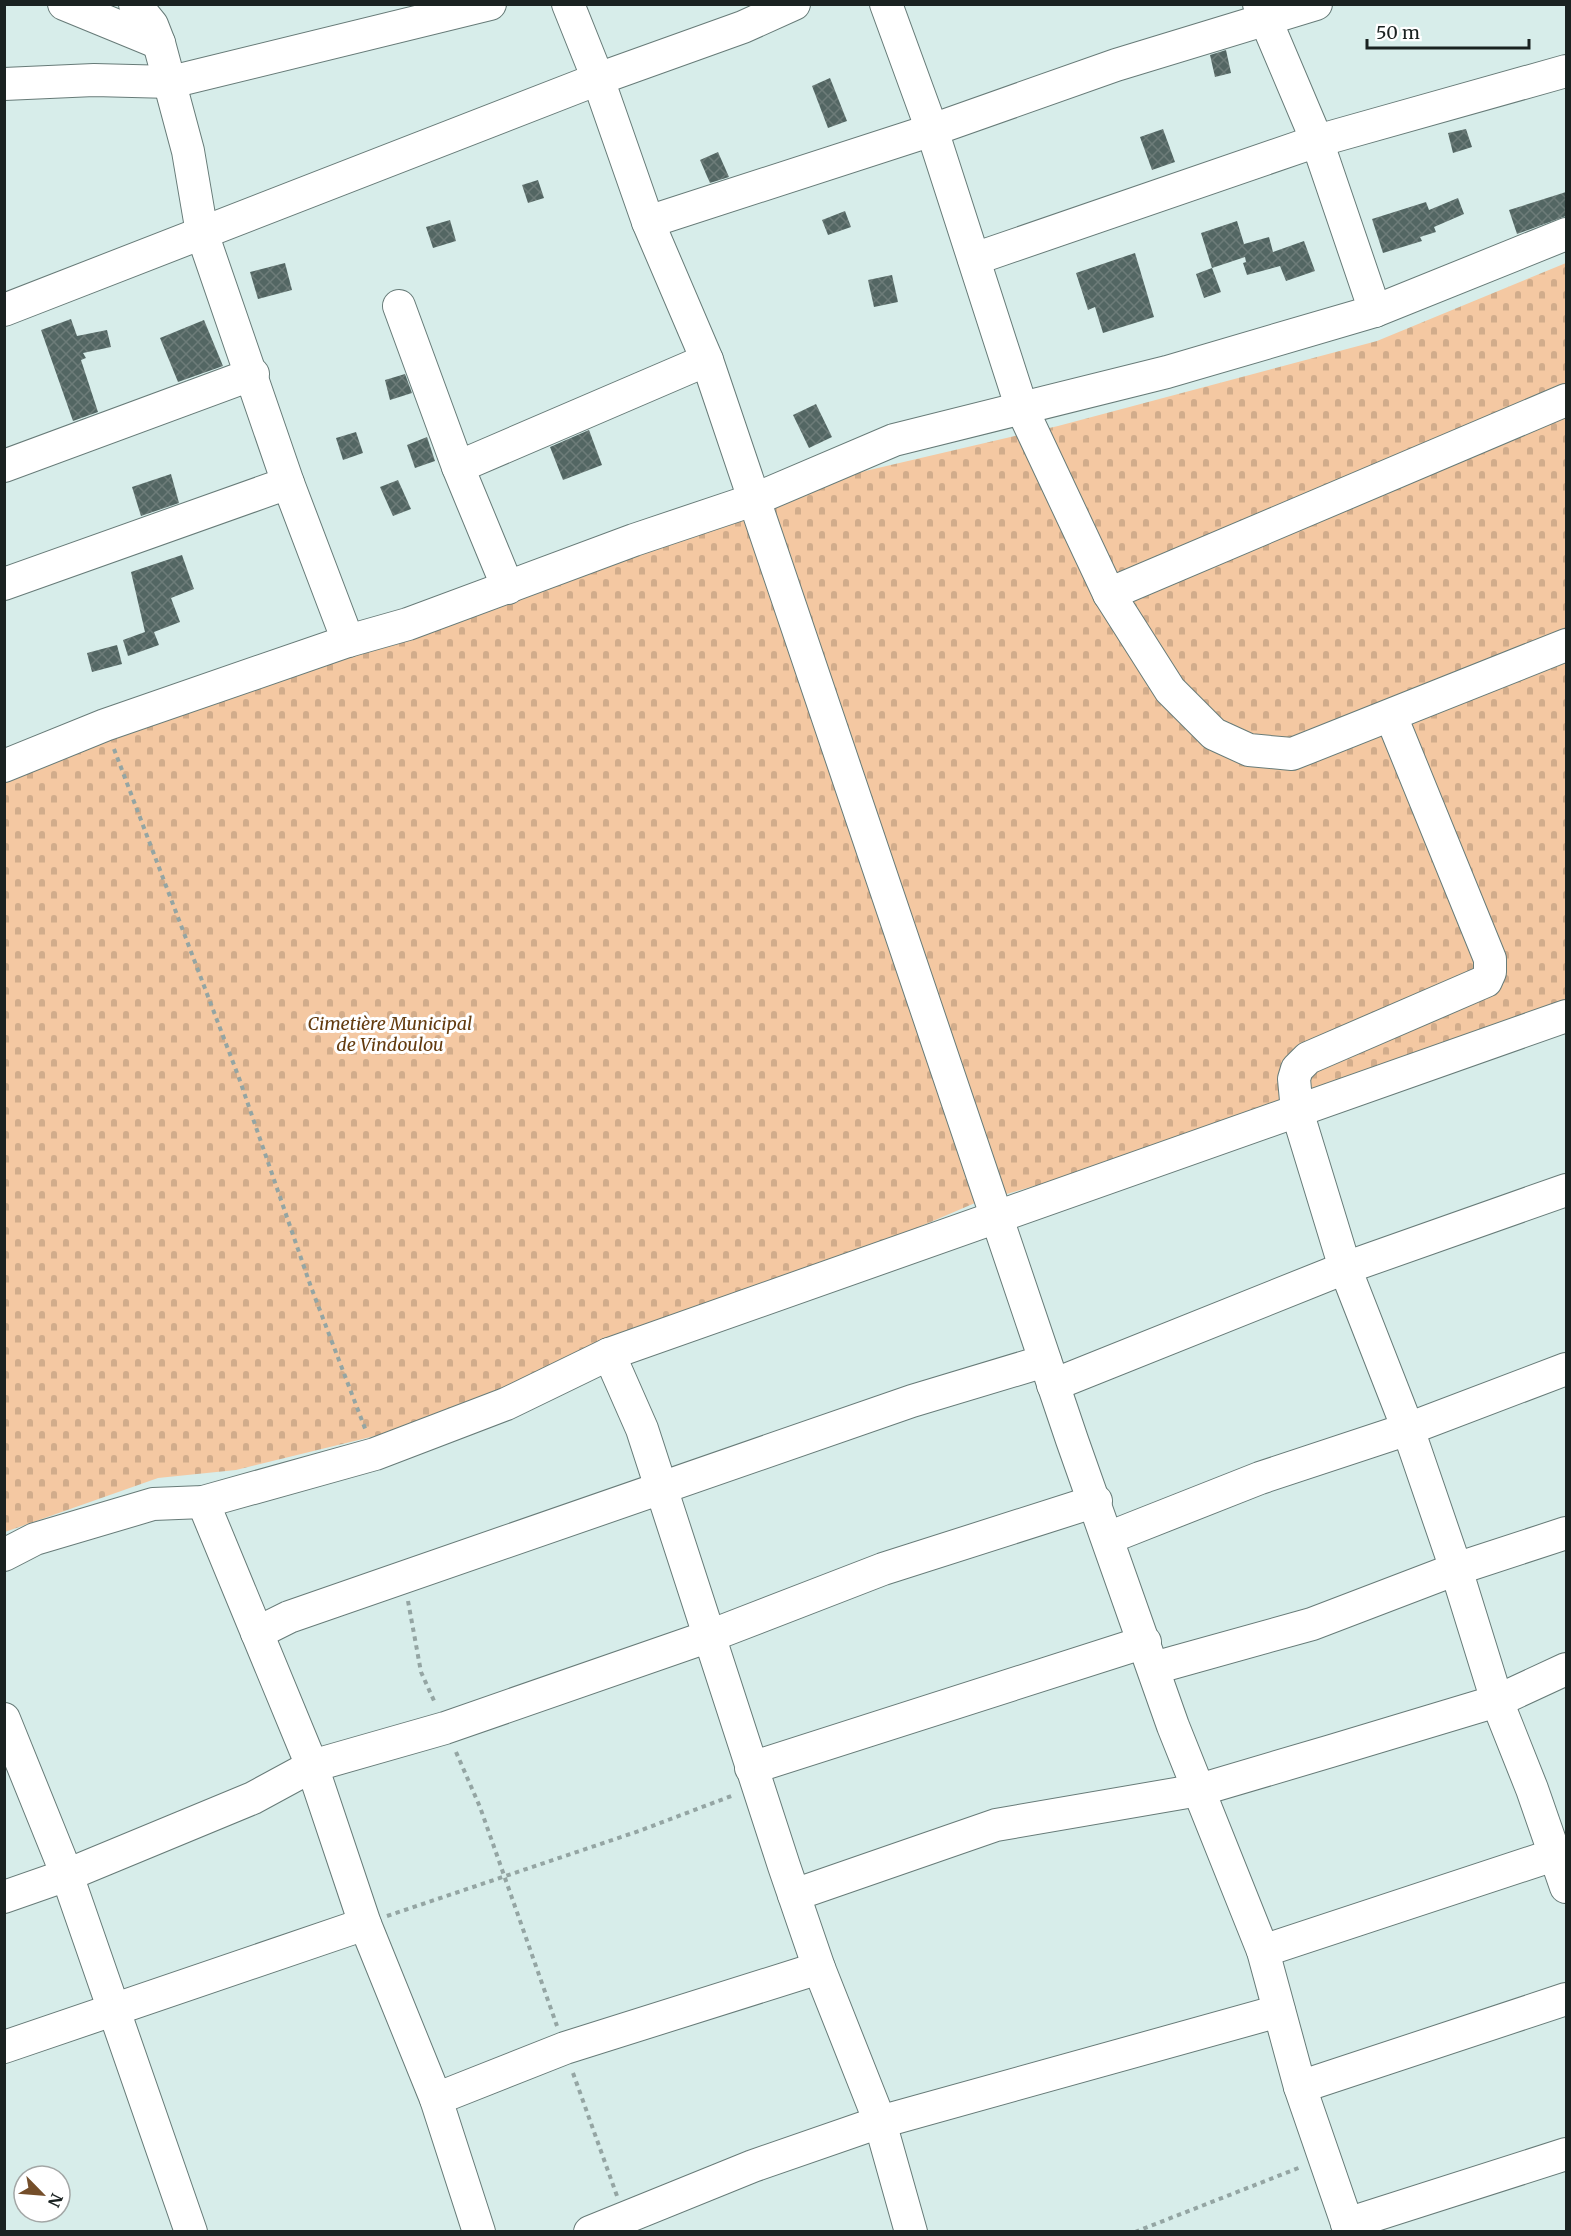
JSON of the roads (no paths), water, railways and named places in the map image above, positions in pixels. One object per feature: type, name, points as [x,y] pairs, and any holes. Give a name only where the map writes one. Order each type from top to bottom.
[{"type":"street","points":[[64,4],[159,43]]},
{"type":"street","points":[[135,4],[152,25],[159,43],[188,151],[202,232],[253,374],[288,483],[348,641]]},
{"type":"street","points":[[4,84],[94,80],[171,82],[490,4]]},
{"type":"street","points":[[568,4],[598,79],[648,222],[707,360],[999,1218],[1049,1373],[1149,1655],[1199,1790],[1263,1951],[1300,2087],[1349,2228],[1566,2154]]},
{"type":"street","points":[[4,310],[598,79],[743,27],[794,4]]},
{"type":"street","points":[[886,4],[932,130],[1023,409],[1108,594],[1170,690],[1214,734],[1249,750],[1292,754],[1566,645]]},
{"type":"street","points":[[648,222],[932,130],[1262,13],[1316,4]]},
{"type":"street","points":[[1262,13],[1317,141],[1375,311]]},
{"type":"street","points":[[974,259],[1317,141],[1566,71]]},
{"type":"street","points":[[4,766],[105,726],[348,641],[408,624],[634,540],[753,500],[894,440],[1167,372],[1375,311],[1566,234]]},
{"type":"street","points":[[399,306],[458,467],[508,588]]},
{"type":"street","points":[[458,467],[707,360]]},
{"type":"street","points":[[4,466],[253,374]]},
{"type":"street","points":[[1108,594],[1566,400]]},
{"type":"street","points":[[4,584],[288,483]]},
{"type":"street","points":[[1390,716],[1490,959],[1491,972],[1486,981],[1308,1058],[1297,1069],[1294,1079],[1297,1111],[1345,1268],[1408,1429],[1456,1569],[1497,1701],[1532,1789],[1561,1853],[1566,1887]]},
{"type":"street","points":[[4,1555],[35,1539],[153,1504],[203,1502],[375,1454],[506,1404],[609,1354],[1566,1016]]},
{"type":"street","points":[[257,1633],[289,1617],[912,1401],[1049,1373],[1566,1190]]},
{"type":"street","points":[[609,1354],[642,1429],[707,1636],[819,1968],[880,2122],[911,2232]]},
{"type":"street","points":[[1108,1538],[1260,1478],[1408,1429],[1566,1369]]},
{"type":"street","points":[[4,1896],[67,1875],[253,1798],[312,1766],[445,1728],[707,1636],[883,1569],[1096,1501]]},
{"type":"street","points":[[203,1502],[312,1766],[365,1924],[436,2099],[479,2232]]},
{"type":"street","points":[[754,1777],[1149,1655],[1312,1624],[1456,1569],[1566,1533]]},
{"type":"street","points":[[794,1895],[996,1825],[1199,1790],[1497,1701],[1566,1670]]},
{"type":"street","points":[[4,1719],[67,1875],[191,2232]]},
{"type":"street","points":[[1263,1951],[1561,1853]]},
{"type":"street","points":[[4,2047],[365,1924]]},
{"type":"street","points":[[436,2099],[565,2048],[819,1968]]},
{"type":"street","points":[[1300,2087],[1566,1998]]},
{"type":"street","points":[[590,2232],[753,2166],[880,2122],[1279,2011]]},
{"type":"park label","name":"Cimetière Municipal de Vindoulou","points":[[390,1034]]}]
